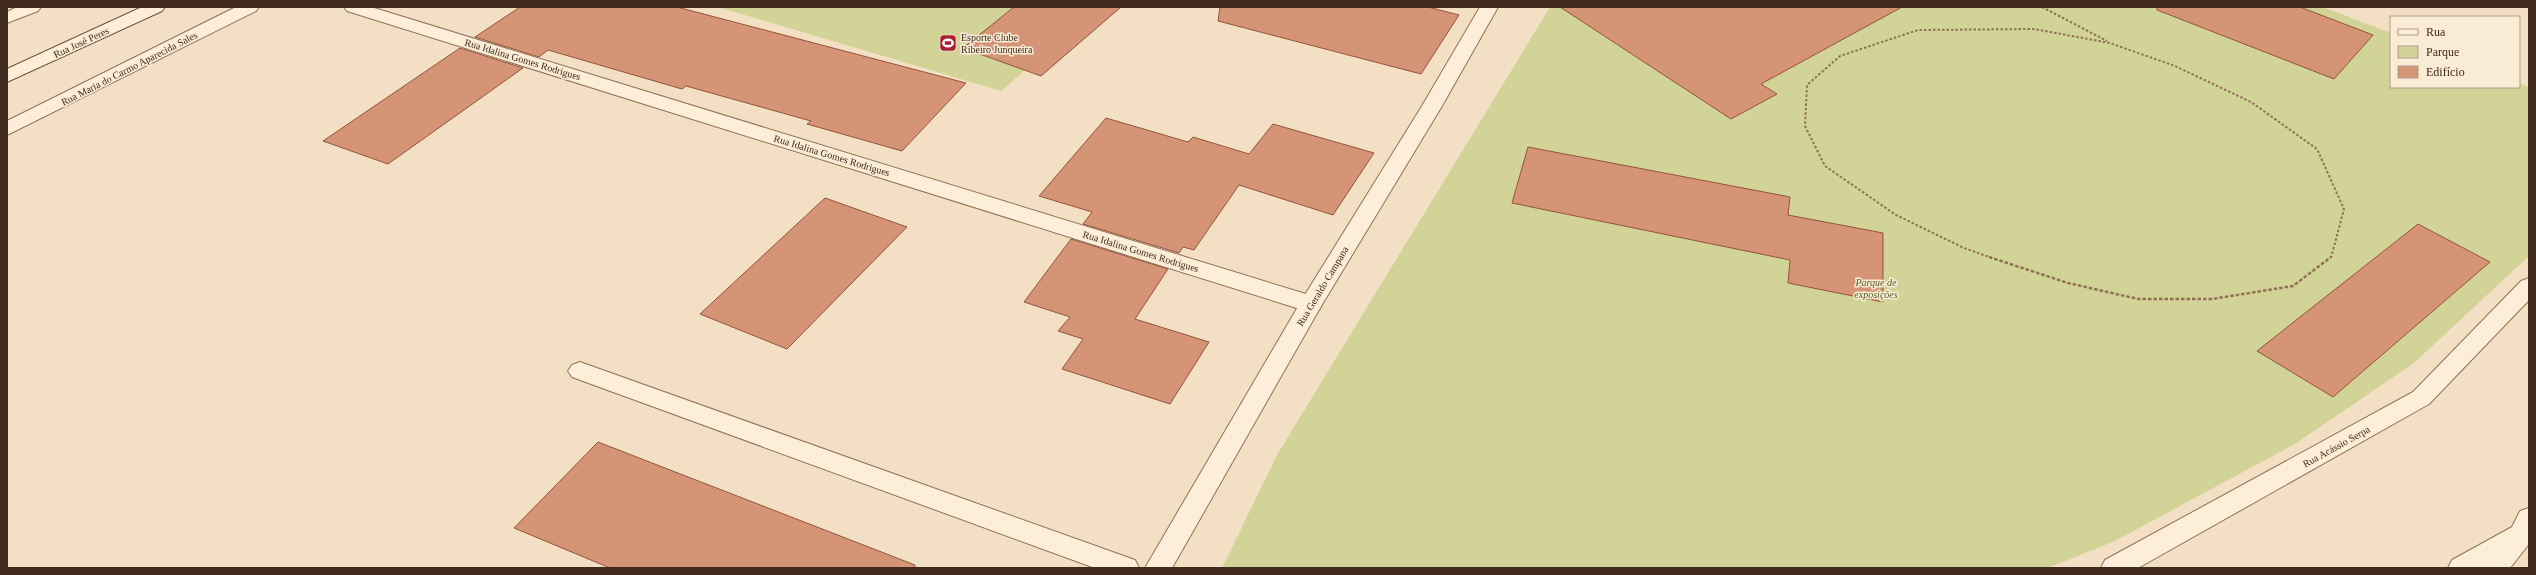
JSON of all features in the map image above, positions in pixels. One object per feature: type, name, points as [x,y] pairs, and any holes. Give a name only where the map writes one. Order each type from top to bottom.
[{"type":"street","points":[[7,18],[32,7]]},
{"type":"street","name":"Rua José Peres","points":[[7,76],[156,7]]},
{"type":"street","name":"Rua Maria do Carmo Aparecida Sales","points":[[7,129],[250,7]]},
{"type":"street","name":"Rua Idalina Gomes Rodrigues","points":[[353,7],[1311,304]]},
{"type":"street","name":"Rua Geraldo Campana","points":[[1158,568],[1311,304],[1432,106],[1489,7]]},
{"type":"street","name":"Rua Acássio Serpa","points":[[2114,568],[2421,398],[2529,286]]},
{"type":"street","points":[[580,371],[1126,568]]},
{"type":"street","points":[[2461,568],[2525,527]]},
{"type":"street","points":[[2494,568],[2525,527]]},
{"type":"path","points":[[2042,7],[2110,43],[2175,66],[2251,102],[2317,149],[2344,209],[2331,258],[2293,286],[2212,299],[2138,299],[2068,283],[1964,248],[1896,215],[1825,166],[1805,126],[1807,85],[1840,56],[1918,30],[2034,29],[2110,43]]},
{"type":"green space","name":"Esporte Clube Ribeiro Junqueira","points":[[718,7],[1098,7],[1001,91]]},
{"type":"green space","name":"Parque de exposições","points":[[1550,7],[2323,7],[2390,33],[2390,88],[2520,88],[2520,83],[2529,87],[2529,256],[2414,363],[2295,444],[2115,541],[2048,568],[1222,568],[1277,455]]},
{"type":"building","points":[[520,7],[677,7],[966,83],[902,151],[807,124],[811,121],[686,86],[682,89],[548,50],[539,57],[475,37]]},
{"type":"building","points":[[1014,7],[1121,7],[1041,76],[963,48]]},
{"type":"building","points":[[1220,7],[1428,7],[1459,15],[1421,74],[1218,21]]},
{"type":"building","points":[[1560,7],[1902,7],[1761,84],[1777,94],[1731,119]]},
{"type":"building","points":[[2157,7],[2300,7],[2373,35],[2334,79],[2157,10]]},
{"type":"building","points":[[460,48],[523,68],[388,164],[323,141]]},
{"type":"building","points":[[1106,118],[1188,142],[1193,137],[1249,154],[1273,124],[1374,153],[1333,215],[1239,185],[1194,250],[1183,247],[1179,253],[1083,224],[1092,212],[1039,196]]},
{"type":"building","points":[[1528,147],[1790,197],[1788,215],[1883,233],[1883,302],[1788,283],[1790,260],[1512,203]]},
{"type":"building","points":[[825,198],[907,227],[787,349],[700,314]]},
{"type":"building","points":[[2418,224],[2490,262],[2333,397],[2257,351]]},
{"type":"building","points":[[1071,239],[1168,269],[1135,319],[1209,342],[1170,404],[1062,369],[1083,339],[1058,331],[1070,317],[1024,302]]},
{"type":"building","points":[[598,442],[915,565],[915,568],[610,568],[514,528]]},
{"type":"place","name":"Esporte Clube Ribeiro Junqueira","points":[[948,43]]}]
